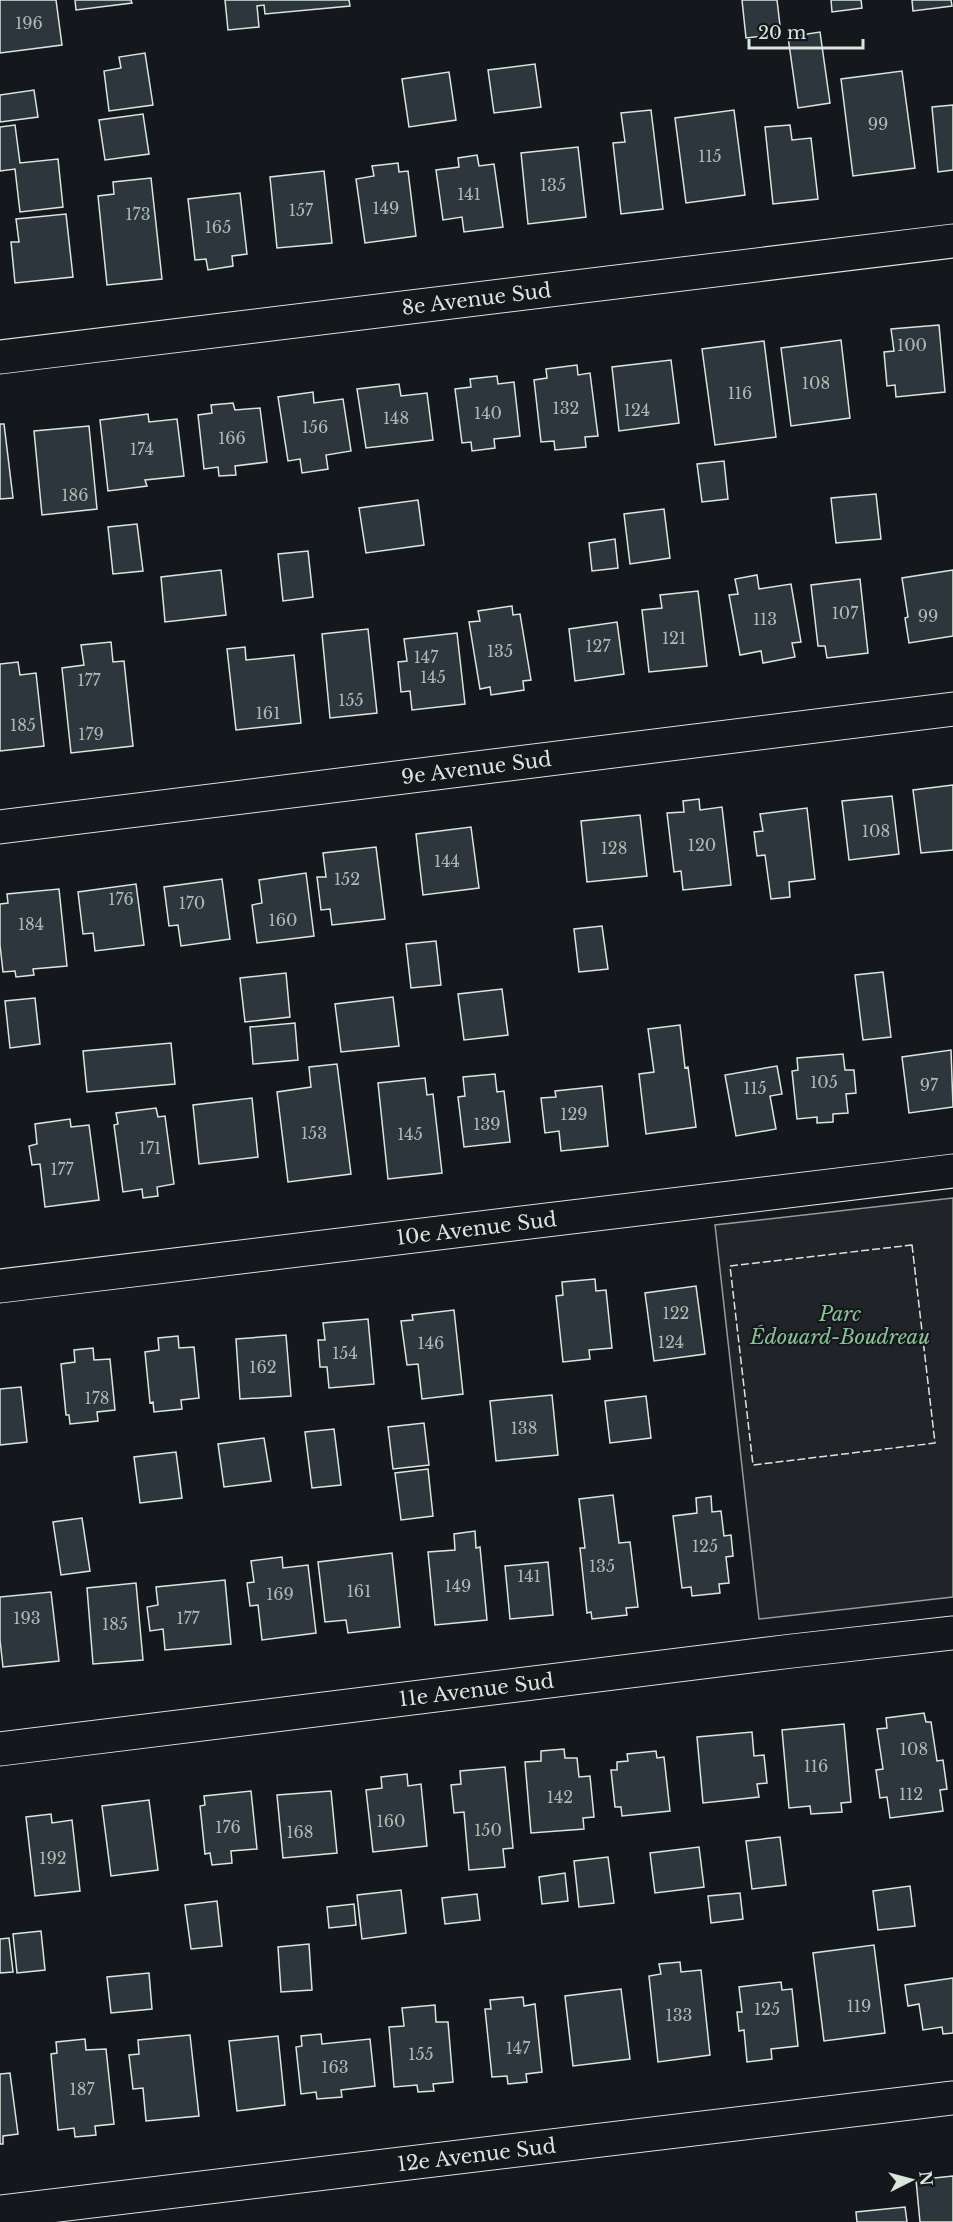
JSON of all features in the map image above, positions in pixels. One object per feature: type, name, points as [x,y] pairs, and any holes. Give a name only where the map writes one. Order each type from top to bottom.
[{"type":"street","name":"8e Avenue Sud","points":[[0,357],[953,242]]},
{"type":"street","name":"9e Avenue Sud","points":[[0,827],[953,709]]},
{"type":"street","name":"10e Avenue Sud","points":[[0,1286],[953,1171]]},
{"type":"street","name":"11e Avenue Sud","points":[[0,1749],[780,1653],[953,1634]]},
{"type":"street","name":"12e Avenue Sud","points":[[0,2212],[953,2098]]},
{"type":"green space","name":"Parc Édouard-Boudreau","points":[[953,1198],[953,1597],[759,1619],[715,1225]]},
{"type":"building","points":[[0,0],[56,0],[62,45],[0,53]]},
{"type":"building","points":[[75,0],[131,0],[132,3],[76,10]]},
{"type":"building","points":[[225,0],[349,0],[350,6],[265,14],[264,5],[257,6],[259,27],[228,30]]},
{"type":"building","points":[[742,0],[777,0],[781,34],[746,38]]},
{"type":"building","points":[[831,0],[861,0],[862,8],[832,12]]},
{"type":"building","points":[[912,0],[951,0],[952,6],[913,11]]},
{"type":"building","points":[[820,32],[830,103],[798,108],[788,37]]},
{"type":"building","points":[[145,53],[153,105],[109,111],[104,71],[121,68],[119,57]]},
{"type":"building","points":[[535,64],[541,107],[494,113],[488,70]]},
{"type":"building","points":[[902,71],[915,168],[853,176],[841,79]]},
{"type":"building","points":[[449,72],[456,120],[409,127],[402,79]]},
{"type":"building","points":[[34,90],[38,117],[0,122],[0,95]]},
{"type":"building","points":[[953,105],[953,170],[938,172],[932,107]]},
{"type":"building","points":[[651,110],[663,209],[621,214],[613,143],[625,142],[621,113]]},
{"type":"building","points":[[734,110],[745,195],[686,203],[675,118]]},
{"type":"building","points":[[143,114],[149,154],[105,160],[99,120]]},
{"type":"building","points":[[15,125],[20,163],[58,159],[63,207],[20,212],[15,169],[0,171],[0,127]]},
{"type":"building","points":[[790,125],[792,140],[811,138],[818,199],[773,204],[765,127]]},
{"type":"building","points":[[578,147],[586,217],[528,224],[521,153]]},
{"type":"building","points":[[477,155],[479,166],[494,164],[503,227],[464,232],[462,217],[443,220],[436,170],[459,167],[458,158]]},
{"type":"building","points":[[398,163],[399,172],[408,171],[416,236],[365,243],[356,179],[374,176],[372,166]]},
{"type":"building","points":[[324,171],[332,243],[277,248],[270,177]]},
{"type":"building","points":[[151,178],[162,279],[107,285],[98,196],[114,194],[113,182]]},
{"type":"building","points":[[240,193],[247,254],[232,256],[233,266],[208,270],[206,259],[195,260],[188,199]]},
{"type":"building","points":[[66,214],[73,277],[15,283],[11,242],[19,242],[16,219]]},
{"type":"building","points":[[939,325],[945,392],[896,397],[895,385],[887,386],[884,352],[894,351],[891,329]]},
{"type":"building","points":[[841,340],[850,418],[791,426],[781,348]]},
{"type":"building","points":[[764,341],[776,437],[715,445],[702,349]]},
{"type":"building","points":[[671,360],[679,423],[619,431],[612,367]]},
{"type":"building","points":[[577,365],[578,375],[590,373],[598,436],[585,437],[586,447],[555,450],[554,441],[541,442],[534,380],[547,378],[546,369]]},
{"type":"building","points":[[497,376],[498,384],[514,382],[520,436],[494,439],[495,448],[472,451],[471,442],[462,443],[455,389],[471,387],[470,379]]},
{"type":"building","points":[[399,384],[401,396],[427,393],[433,440],[366,448],[357,389]]},
{"type":"building","points":[[313,392],[314,403],[343,399],[351,451],[326,455],[328,469],[302,473],[300,459],[288,461],[278,397]]},
{"type":"building","points":[[233,403],[235,410],[260,408],[267,462],[235,466],[236,475],[219,476],[218,467],[204,469],[198,415],[212,413],[211,405]]},
{"type":"building","points":[[148,414],[149,422],[177,419],[184,476],[145,480],[147,486],[108,491],[100,420]]},
{"type":"building","points":[[0,424],[4,424],[13,498],[0,499]]},
{"type":"building","points":[[89,426],[97,509],[42,515],[34,431]]},
{"type":"building","points":[[724,461],[728,499],[702,502],[697,464]]},
{"type":"building","points":[[876,494],[881,539],[836,543],[831,498]]},
{"type":"building","points":[[418,500],[424,545],[366,553],[359,508]]},
{"type":"building","points":[[664,509],[670,558],[630,564],[624,514]]},
{"type":"building","points":[[137,524],[143,571],[113,574],[108,527]]},
{"type":"building","points":[[615,539],[618,568],[592,571],[589,543]]},
{"type":"building","points":[[308,551],[313,597],[283,601],[278,554]]},
{"type":"building","points":[[221,570],[226,615],[165,622],[161,577]]},
{"type":"building","points":[[953,570],[953,636],[909,643],[902,578]]},
{"type":"building","points":[[757,575],[759,589],[791,584],[801,642],[792,643],[795,657],[763,663],[761,651],[740,655],[729,595],[738,594],[735,579]]},
{"type":"building","points":[[860,579],[868,653],[827,658],[825,646],[818,646],[811,585]]},
{"type":"building","points":[[698,591],[707,666],[649,672],[642,610],[662,608],[660,595]]},
{"type":"building","points":[[512,606],[513,615],[520,614],[531,680],[523,681],[524,690],[491,695],[490,687],[480,689],[469,622],[480,621],[478,611]]},
{"type":"building","points":[[617,622],[624,674],[575,681],[569,629]]},
{"type":"building","points":[[368,629],[377,713],[330,718],[322,634]]},
{"type":"building","points":[[457,633],[465,704],[412,710],[410,691],[401,692],[398,662],[407,661],[404,639]]},
{"type":"building","points":[[111,642],[113,662],[124,661],[133,746],[71,753],[62,668],[84,665],[81,645]]},
{"type":"building","points":[[245,647],[246,660],[294,655],[301,723],[236,730],[227,649]]},
{"type":"building","points":[[18,662],[20,675],[36,673],[44,746],[0,751],[0,664]]},
{"type":"building","points":[[953,785],[953,850],[921,853],[913,790]]},
{"type":"building","points":[[892,796],[899,854],[849,860],[842,801]]},
{"type":"building","points":[[699,799],[700,810],[722,807],[731,885],[683,890],[681,871],[674,872],[667,813],[684,812],[683,801]]},
{"type":"building","points":[[807,808],[815,879],[789,882],[790,897],[771,899],[765,855],[757,856],[754,832],[763,831],[760,814]]},
{"type":"building","points":[[640,815],[647,876],[587,882],[581,821]]},
{"type":"building","points":[[471,827],[479,888],[423,895],[416,834]]},
{"type":"building","points":[[376,847],[385,919],[332,925],[330,909],[321,910],[317,877],[326,877],[323,853]]},
{"type":"building","points":[[306,873],[314,936],[257,943],[252,905],[262,903],[259,880]]},
{"type":"building","points":[[222,879],[230,939],[181,946],[178,925],[169,926],[164,887]]},
{"type":"building","points":[[136,884],[144,945],[95,951],[93,933],[83,934],[78,892]]},
{"type":"building","points":[[59,889],[67,966],[33,969],[34,975],[16,977],[15,971],[3,972],[0,945],[0,904],[8,903],[7,894]]},
{"type":"building","points":[[602,926],[608,969],[579,972],[574,929]]},
{"type":"building","points":[[436,941],[441,985],[411,988],[406,944]]},
{"type":"building","points":[[883,972],[891,1037],[863,1040],[855,975]]},
{"type":"building","points":[[286,973],[290,1017],[245,1022],[240,978]]},
{"type":"building","points":[[502,989],[508,1035],[464,1040],[458,994]]},
{"type":"building","points":[[393,997],[399,1046],[341,1052],[335,1004]]},
{"type":"building","points":[[35,998],[40,1044],[10,1048],[5,1001]]},
{"type":"building","points":[[295,1023],[298,1060],[253,1064],[250,1027]]},
{"type":"building","points":[[680,1025],[696,1127],[646,1134],[639,1074],[654,1072],[648,1029]]},
{"type":"building","points":[[171,1043],[175,1084],[87,1092],[83,1051]]},
{"type":"building","points":[[951,1050],[953,1107],[909,1113],[902,1057]]},
{"type":"building","points":[[843,1054],[845,1070],[854,1070],[856,1093],[846,1094],[848,1113],[833,1114],[833,1122],[817,1123],[817,1117],[797,1119],[792,1071],[798,1070],[797,1058]]},
{"type":"building","points":[[337,1064],[351,1174],[288,1182],[277,1092],[311,1087],[309,1067]]},
{"type":"building","points":[[777,1066],[782,1094],[770,1096],[776,1129],[736,1136],[725,1075]]},
{"type":"building","points":[[495,1074],[497,1092],[504,1091],[510,1142],[464,1147],[458,1097],[465,1096],[463,1077]]},
{"type":"building","points":[[425,1078],[427,1095],[433,1094],[442,1173],[388,1179],[378,1083]]},
{"type":"building","points":[[602,1086],[608,1146],[561,1151],[559,1131],[545,1133],[541,1098],[556,1097],[555,1091]]},
{"type":"building","points":[[252,1098],[258,1157],[199,1164],[193,1105]]},
{"type":"building","points":[[156,1108],[158,1117],[165,1116],[174,1184],[157,1187],[158,1196],[143,1198],[142,1189],[123,1192],[114,1125],[118,1124],[116,1113]]},
{"type":"building","points":[[70,1119],[71,1127],[89,1125],[99,1200],[45,1207],[40,1164],[32,1165],[29,1146],[37,1144],[35,1124]]},
{"type":"building","points":[[595,1279],[596,1291],[606,1290],[612,1348],[589,1350],[590,1359],[563,1362],[556,1296],[563,1295],[562,1282]]},
{"type":"building","points":[[696,1286],[705,1354],[654,1361],[645,1293]]},
{"type":"building","points":[[454,1310],[463,1394],[422,1399],[418,1364],[407,1365],[401,1321],[413,1320],[412,1315]]},
{"type":"building","points":[[368,1319],[374,1384],[329,1388],[327,1367],[320,1367],[318,1340],[325,1340],[323,1323]]},
{"type":"building","points":[[286,1335],[291,1396],[240,1399],[236,1339]]},
{"type":"building","points":[[178,1336],[179,1348],[194,1347],[199,1398],[181,1400],[182,1409],[154,1412],[153,1402],[150,1403],[145,1352],[159,1350],[158,1338]]},
{"type":"building","points":[[93,1348],[94,1360],[110,1359],[115,1410],[97,1412],[98,1421],[70,1424],[69,1415],[66,1415],[61,1364],[75,1362],[74,1350]]},
{"type":"building","points":[[21,1387],[27,1442],[0,1445],[0,1389]]},
{"type":"building","points":[[552,1395],[558,1455],[496,1461],[490,1401]]},
{"type":"building","points":[[646,1396],[651,1438],[610,1443],[605,1401]]},
{"type":"building","points":[[424,1423],[429,1465],[393,1469],[388,1427]]},
{"type":"building","points":[[334,1429],[341,1485],[312,1488],[305,1432]]},
{"type":"building","points":[[264,1438],[271,1481],[224,1487],[218,1444]]},
{"type":"building","points":[[176,1452],[182,1498],[140,1503],[134,1457]]},
{"type":"building","points":[[428,1469],[433,1516],[401,1520],[395,1473]]},
{"type":"building","points":[[613,1495],[619,1543],[630,1542],[638,1607],[626,1608],[627,1615],[592,1619],[591,1612],[587,1613],[580,1548],[585,1548],[579,1499]]},
{"type":"building","points":[[711,1496],[712,1512],[721,1511],[724,1536],[731,1535],[733,1556],[726,1557],[729,1583],[719,1584],[720,1593],[692,1596],[691,1587],[682,1588],[673,1516],[697,1513],[696,1498]]},
{"type":"building","points":[[82,1518],[90,1571],[61,1575],[53,1522]]},
{"type":"building","points":[[475,1531],[476,1548],[480,1547],[487,1620],[435,1625],[428,1552],[455,1550],[454,1534]]},
{"type":"building","points":[[392,1553],[400,1627],[348,1633],[346,1620],[325,1622],[318,1562]]},
{"type":"building","points":[[282,1557],[283,1568],[308,1565],[316,1633],[262,1640],[258,1605],[250,1606],[247,1583],[254,1582],[251,1561]]},
{"type":"building","points":[[548,1562],[553,1615],[510,1619],[505,1566]]},
{"type":"building","points":[[225,1580],[231,1644],[165,1650],[163,1629],[150,1631],[147,1607],[158,1605],[156,1587]]},
{"type":"building","points":[[136,1583],[143,1660],[93,1664],[87,1588]]},
{"type":"building","points":[[51,1592],[59,1661],[3,1667],[0,1640],[0,1597]]},
{"type":"building","points":[[924,1713],[926,1722],[931,1722],[937,1761],[943,1760],[947,1789],[940,1790],[943,1811],[890,1818],[887,1797],[880,1798],[876,1770],[883,1769],[877,1729],[887,1728],[886,1718]]},
{"type":"building","points":[[844,1724],[851,1802],[841,1803],[842,1812],[811,1814],[810,1806],[789,1808],[782,1730]]},
{"type":"building","points":[[752,1732],[754,1756],[764,1755],[767,1783],[757,1784],[759,1797],[703,1803],[697,1737]]},
{"type":"building","points":[[564,1749],[565,1758],[577,1758],[579,1777],[590,1776],[594,1817],[583,1818],[584,1829],[531,1833],[525,1762],[541,1761],[541,1751]]},
{"type":"building","points":[[656,1751],[657,1758],[664,1757],[670,1811],[622,1816],[621,1807],[615,1807],[611,1770],[617,1770],[617,1762],[628,1761],[627,1754]]},
{"type":"building","points":[[505,1767],[513,1848],[503,1849],[505,1867],[469,1870],[464,1812],[454,1813],[451,1785],[461,1784],[460,1771]]},
{"type":"building","points":[[407,1774],[408,1786],[421,1784],[427,1846],[373,1852],[366,1790],[382,1788],[381,1777]]},
{"type":"building","points":[[251,1791],[257,1849],[231,1851],[232,1863],[212,1865],[210,1853],[205,1854],[200,1806],[205,1805],[204,1796]]},
{"type":"building","points":[[331,1791],[337,1853],[283,1858],[277,1795]]},
{"type":"building","points":[[149,1800],[158,1870],[111,1876],[102,1806]]},
{"type":"building","points":[[51,1814],[52,1823],[72,1820],[80,1891],[35,1896],[26,1817]]},
{"type":"building","points":[[780,1837],[786,1885],[752,1889],[746,1841]]},
{"type":"building","points":[[699,1847],[704,1887],[655,1893],[650,1853]]},
{"type":"building","points":[[608,1857],[614,1903],[579,1907],[574,1861]]},
{"type":"building","points":[[565,1873],[568,1901],[542,1904],[539,1877]]},
{"type":"building","points":[[910,1886],[915,1926],[878,1930],[873,1891]]},
{"type":"building","points":[[401,1890],[406,1933],[362,1939],[357,1895]]},
{"type":"building","points":[[740,1893],[743,1919],[711,1923],[708,1896]]},
{"type":"building","points":[[477,1894],[480,1920],[445,1924],[442,1898]]},
{"type":"building","points":[[217,1901],[222,1946],[191,1949],[185,1905]]},
{"type":"building","points":[[354,1904],[356,1925],[329,1928],[327,1907]]},
{"type":"building","points":[[41,1931],[45,1970],[17,1973],[13,1934]]},
{"type":"building","points":[[9,1938],[13,1972],[0,1973],[0,1939]]},
{"type":"building","points":[[309,1944],[312,1990],[281,1992],[278,1947]]},
{"type":"building","points":[[874,1945],[885,2033],[824,2041],[813,1953]]},
{"type":"building","points":[[680,1962],[681,1972],[701,1970],[710,2055],[658,2062],[649,1976],[661,1974],[659,1964]]},
{"type":"building","points":[[149,1973],[152,2009],[111,2013],[107,1977]]},
{"type":"building","points":[[953,1978],[953,2033],[943,2034],[942,2027],[923,2030],[919,2004],[908,2006],[905,1985]]},
{"type":"building","points":[[781,1982],[782,1990],[792,1989],[798,2046],[771,2049],[772,2059],[747,2062],[744,2030],[739,2031],[737,2012],[742,2012],[739,1987]]},
{"type":"building","points":[[621,1989],[630,2059],[573,2066],[565,1996]]},
{"type":"building","points":[[523,1997],[524,2006],[535,2004],[542,2072],[526,2074],[527,2082],[508,2084],[507,2076],[492,2077],[485,2009],[491,2009],[490,2000]]},
{"type":"building","points":[[435,2005],[436,2022],[448,2022],[453,2082],[433,2084],[434,2091],[418,2092],[417,2085],[394,2087],[389,2027],[404,2026],[402,2008]]},
{"type":"building","points":[[321,2034],[322,2044],[370,2039],[375,2086],[341,2090],[342,2097],[317,2099],[316,2092],[301,2094],[296,2047],[302,2046],[301,2036]]},
{"type":"building","points":[[190,2035],[199,2116],[146,2121],[143,2088],[133,2089],[129,2055],[139,2054],[138,2040]]},
{"type":"building","points":[[278,2036],[285,2105],[237,2111],[229,2041]]},
{"type":"building","points":[[85,2039],[86,2050],[106,2049],[114,2124],[95,2126],[96,2135],[75,2137],[74,2128],[58,2130],[51,2054],[57,2053],[56,2042]]},
{"type":"building","points":[[10,2073],[18,2134],[3,2136],[3,2144],[0,2144],[0,2074]]},
{"type":"building","points":[[953,2176],[953,2222],[920,2222],[916,2180]]},
{"type":"building","points":[[905,2207],[907,2222],[857,2222],[856,2212]]},
{"type":"fence","points":[[912,1245],[935,1443],[753,1465],[730,1266],[912,1245]]}]
